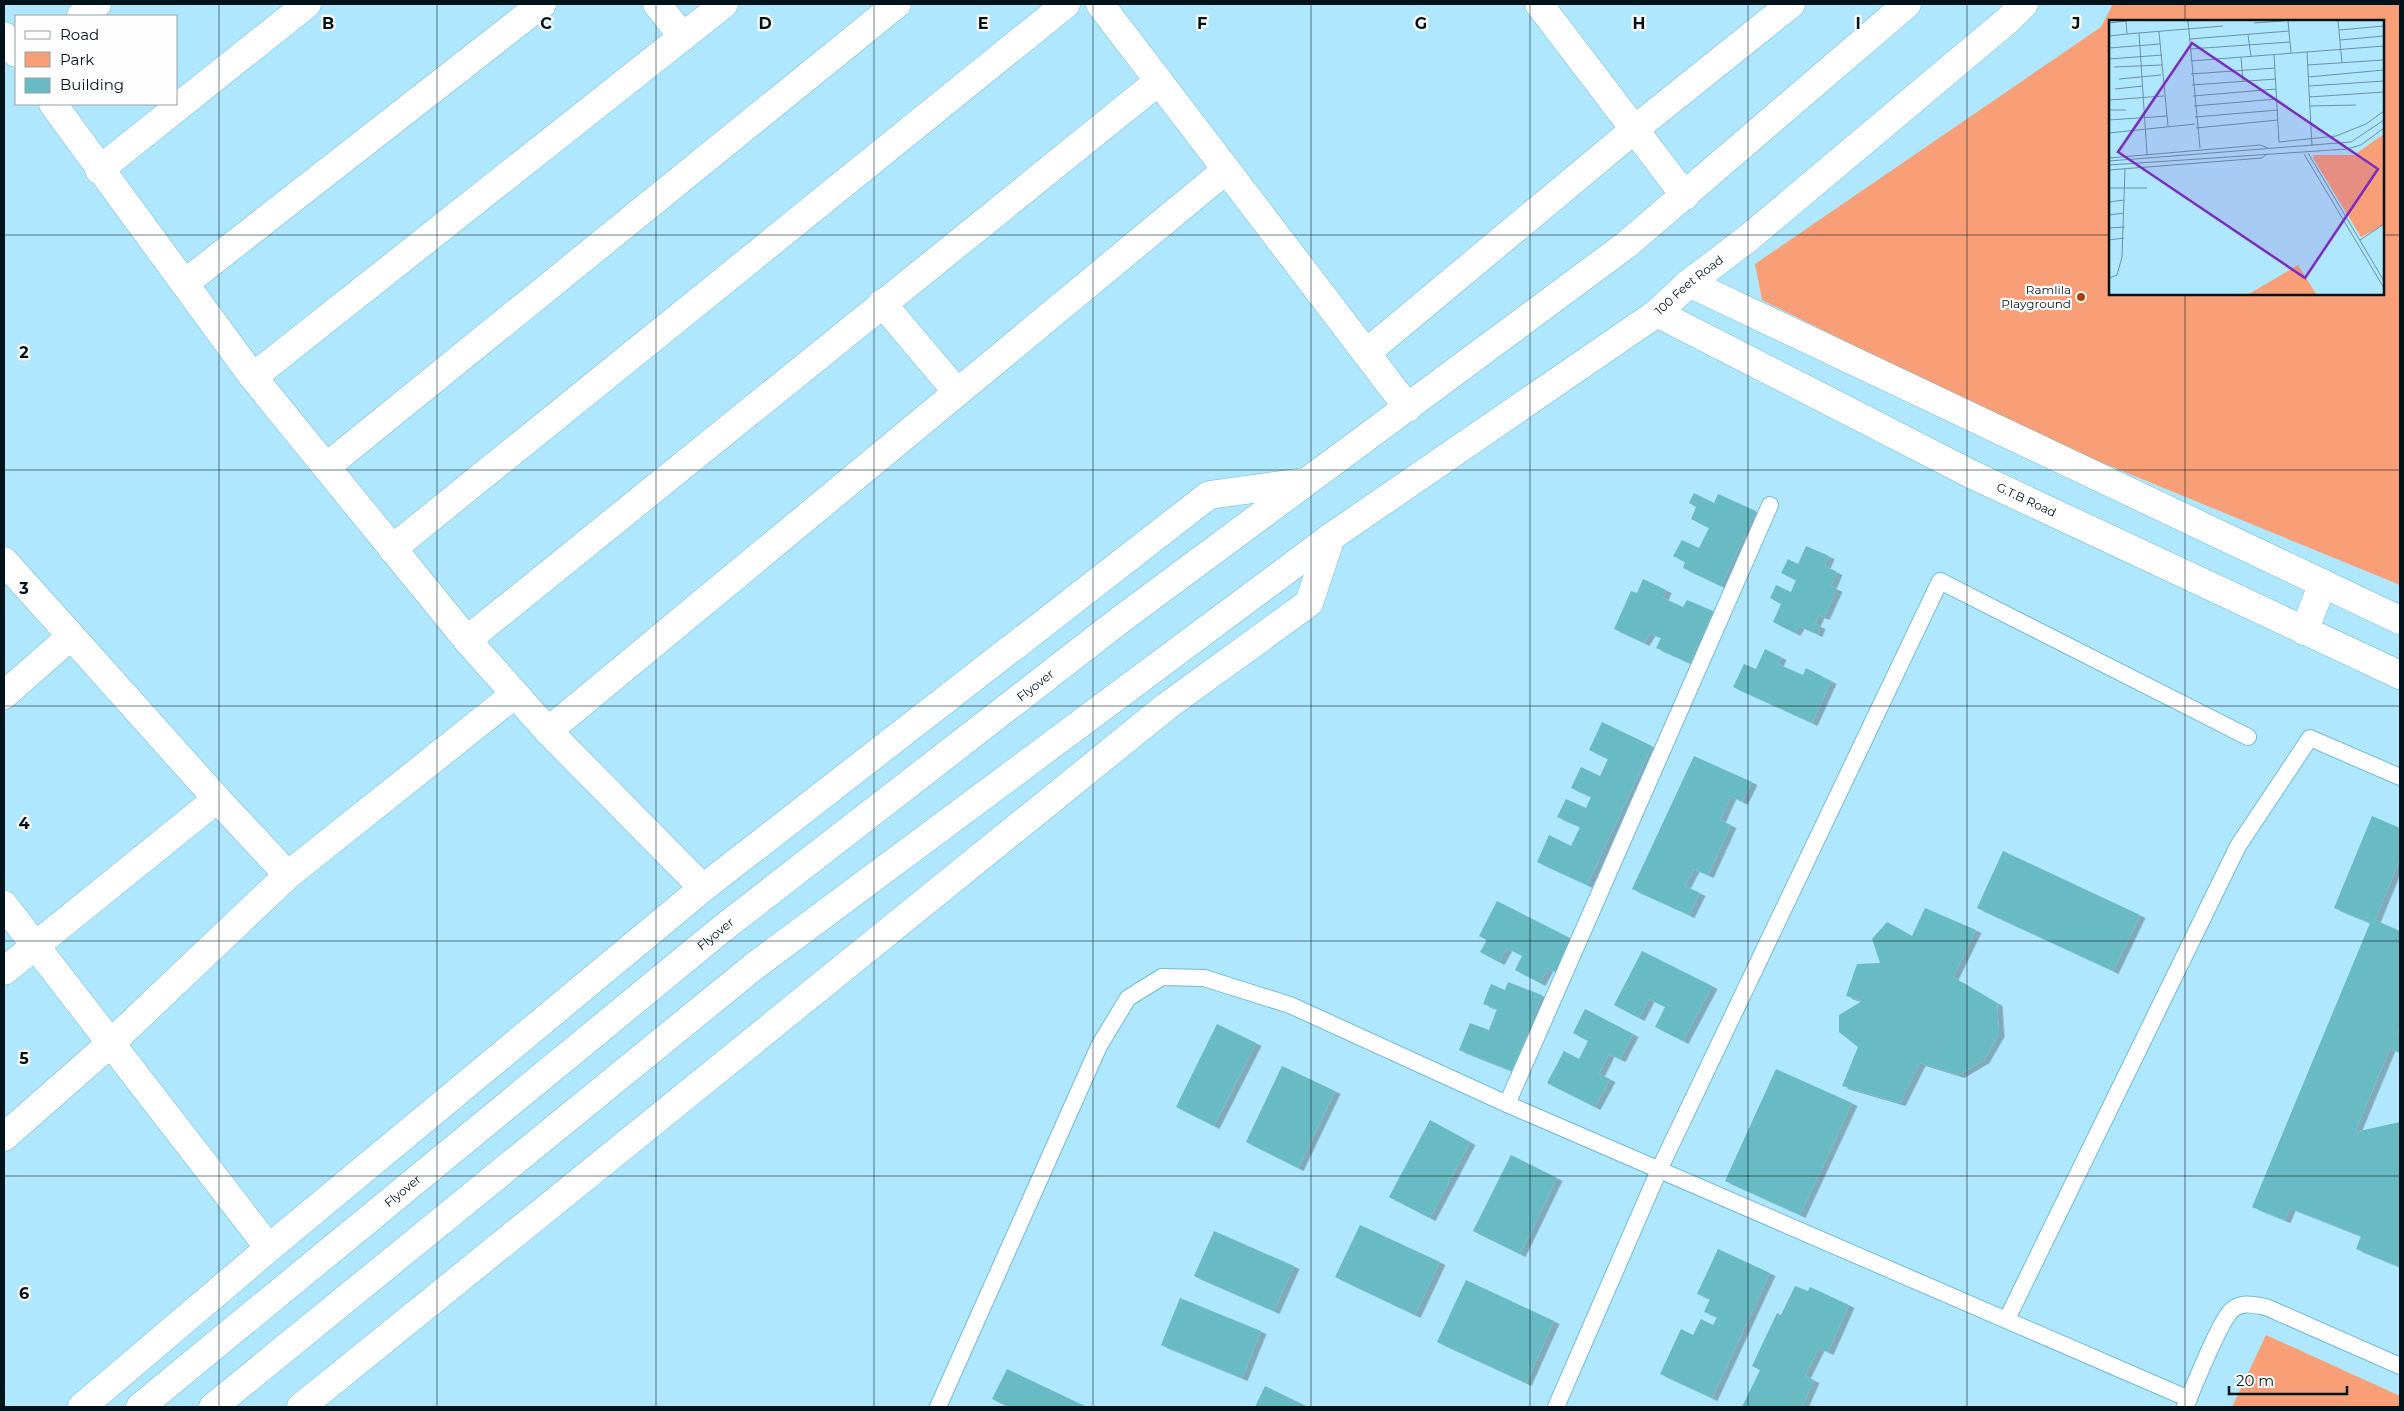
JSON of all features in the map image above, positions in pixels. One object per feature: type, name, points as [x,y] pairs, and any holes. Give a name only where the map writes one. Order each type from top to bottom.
[{"type":"street","points":[[81,15],[97,4]]},
{"type":"street","points":[[99,170],[307,4]]},
{"type":"street","points":[[185,283],[542,4]]},
{"type":"street","points":[[657,4],[683,37]]},
{"type":"street","points":[[254,376],[724,4]]},
{"type":"street","points":[[326,467],[897,4]]},
{"type":"street","points":[[392,549],[1066,4]]},
{"type":"street","points":[[1100,4],[1408,408]]},
{"type":"street","points":[[1539,4],[1636,129],[1685,196]]},
{"type":"street","points":[[1366,353],[1636,129],[1791,4]]},
{"type":"street","points":[[82,1407],[269,1248],[702,888],[1209,496],[1307,482],[1626,245],[1907,4]]},
{"type":"street","name":"100 Feet Road","points":[[1332,537],[1657,313],[1689,283],[1776,215],[2008,20],[2024,4]]},
{"type":"street","points":[[4,36],[15,52]]},
{"type":"street","points":[[467,640],[1159,81]]},
{"type":"street","points":[[54,105],[99,170],[254,376],[467,640],[548,731],[702,888]]},
{"type":"street","points":[[548,731],[1226,170]]},
{"type":"street","points":[[1689,283],[2400,620]]},
{"type":"street","points":[[882,303],[957,392]]},
{"type":"street","name":"G.T.B Road","points":[[1657,313],[1973,475],[2400,675]]},
{"type":"street","name":"Flyover","points":[[140,1407],[724,928],[1120,620],[1307,482]]},
{"type":"street","points":[[213,1407],[752,968],[1332,537]]},
{"type":"street","points":[[301,1407],[1166,706],[1309,603],[1332,537]]},
{"type":"street","points":[[4,562],[70,637],[288,875]]},
{"type":"street","points":[[2304,630],[2323,583]]},
{"type":"street","points":[[4,695],[70,637]]},
{"type":"street","points":[[4,1137],[111,1043],[288,875],[514,695]]},
{"type":"street","points":[[4,971],[217,799]]},
{"type":"street","points":[[4,905],[37,945],[269,1248]]},
{"type":"lane","points":[[1507,1104],[1770,505]]},
{"type":"lane","points":[[1556,1407],[1660,1168],[1940,581],[2248,737]]},
{"type":"lane","points":[[2007,1319],[2238,846],[2310,738],[2400,777]]},
{"type":"lane","points":[[938,1407],[1099,1046],[1128,998],[1162,977],[1204,978],[1290,1005],[1507,1104],[1660,1168],[2007,1319],[2187,1403],[2221,1326],[2232,1310],[2245,1304],[2266,1307],[2400,1366]]},
{"type":"green space","name":"Ramlila Playground","points":[[2113,4],[2400,4],[2400,585],[2037,436],[1762,300],[1755,264],[2101,27]]},
{"type":"green space","points":[[2266,1335],[2400,1396],[2400,1407],[2232,1407]]},
{"type":"building","points":[[1694,493],[1714,503],[1718,494],[1756,511],[1721,586],[1683,568],[1685,562],[1673,556],[1682,540],[1699,548],[1709,528],[1691,519],[1696,507],[1689,503]]},
{"type":"building","points":[[1806,546],[1829,556],[1825,566],[1837,572],[1831,586],[1837,589],[1824,617],[1819,615],[1815,624],[1820,626],[1817,634],[1799,626],[1795,633],[1773,622],[1781,604],[1770,598],[1776,585],[1791,592],[1796,580],[1781,573],[1788,559],[1798,564]]},
{"type":"building","points":[[1643,579],[1666,590],[1663,598],[1683,607],[1687,600],[1713,611],[1689,663],[1656,648],[1661,638],[1650,633],[1644,643],[1614,629],[1631,591],[1637,593]]},
{"type":"building","points":[[1765,649],[1781,657],[1778,664],[1803,675],[1806,668],[1831,681],[1812,723],[1733,687],[1744,664],[1756,669]]},
{"type":"building","points":[[1602,722],[1652,746],[1587,885],[1537,862],[1549,835],[1571,846],[1580,827],[1557,817],[1566,799],[1586,808],[1591,797],[1571,788],[1581,767],[1600,776],[1608,759],[1589,750]]},
{"type":"building","points":[[1694,756],[1752,782],[1742,802],[1731,796],[1720,820],[1731,825],[1708,875],[1694,869],[1685,886],[1700,893],[1689,915],[1632,889]]},
{"type":"building","points":[[2372,816],[2400,828],[2400,859],[2375,920],[2400,931],[2400,1025],[2397,1033],[2400,1034],[2400,1053],[2390,1048],[2355,1132],[2400,1122],[2400,1267],[2356,1249],[2361,1236],[2290,1208],[2285,1220],[2252,1207],[2370,923],[2334,908]]},
{"type":"building","points":[[2003,851],[2140,915],[2113,971],[1977,908]]},
{"type":"building","points":[[1497,901],[1572,939],[1556,972],[1548,968],[1540,983],[1515,970],[1522,956],[1507,948],[1499,962],[1480,952],[1487,940],[1479,936]]},
{"type":"building","points":[[1925,908],[1976,930],[1953,977],[1997,1003],[1999,1034],[1984,1060],[1959,1075],[1920,1063],[1900,1103],[1842,1086],[1858,1047],[1839,1032],[1839,1015],[1862,1001],[1846,996],[1857,964],[1880,963],[1872,939],[1887,922],[1912,936]]},
{"type":"building","points":[[1642,951],[1712,986],[1683,1041],[1655,1027],[1665,1007],[1649,999],[1639,1018],[1614,1005]]},
{"type":"building","points":[[1508,982],[1542,995],[1512,1071],[1459,1050],[1470,1023],[1489,1030],[1497,1009],[1483,1004],[1491,984],[1505,990]]},
{"type":"building","points":[[1585,1009],[1633,1034],[1620,1059],[1609,1054],[1599,1074],[1610,1079],[1595,1107],[1547,1083],[1564,1051],[1579,1059],[1588,1041],[1573,1033]]},
{"type":"building","points":[[1217,1024],[1256,1043],[1214,1126],[1176,1107]]},
{"type":"building","points":[[1282,1066],[1335,1091],[1298,1168],[1246,1142]]},
{"type":"building","points":[[1776,1069],[1852,1103],[1800,1215],[1725,1181]]},
{"type":"building","points":[[1430,1120],[1470,1142],[1430,1218],[1389,1197]]},
{"type":"building","points":[[1511,1155],[1557,1178],[1520,1254],[1473,1231]]},
{"type":"building","points":[[1360,1225],[1440,1262],[1415,1315],[1335,1277]]},
{"type":"building","points":[[1214,1231],[1294,1266],[1274,1311],[1194,1276]]},
{"type":"building","points":[[1718,1249],[1770,1273],[1712,1398],[1660,1374],[1681,1329],[1693,1335],[1701,1319],[1713,1325],[1717,1317],[1704,1312],[1710,1299],[1697,1294]]},
{"type":"building","points":[[1466,1280],[1554,1321],[1526,1383],[1437,1342]]},
{"type":"building","points":[[1795,1286],[1808,1291],[1810,1287],[1849,1305],[1828,1352],[1819,1348],[1805,1376],[1814,1380],[1802,1407],[1742,1407],[1760,1370],[1752,1366],[1777,1313],[1781,1315]]},
{"type":"building","points":[[1180,1298],[1261,1331],[1242,1378],[1161,1345]]},
{"type":"building","points":[[1007,1369],[1087,1407],[1009,1407],[992,1399]]},
{"type":"building","points":[[1265,1386],[1308,1407],[1255,1407]]},
{"type":"place","name":"Ramlila Playground","points":[[2081,297]]}]
